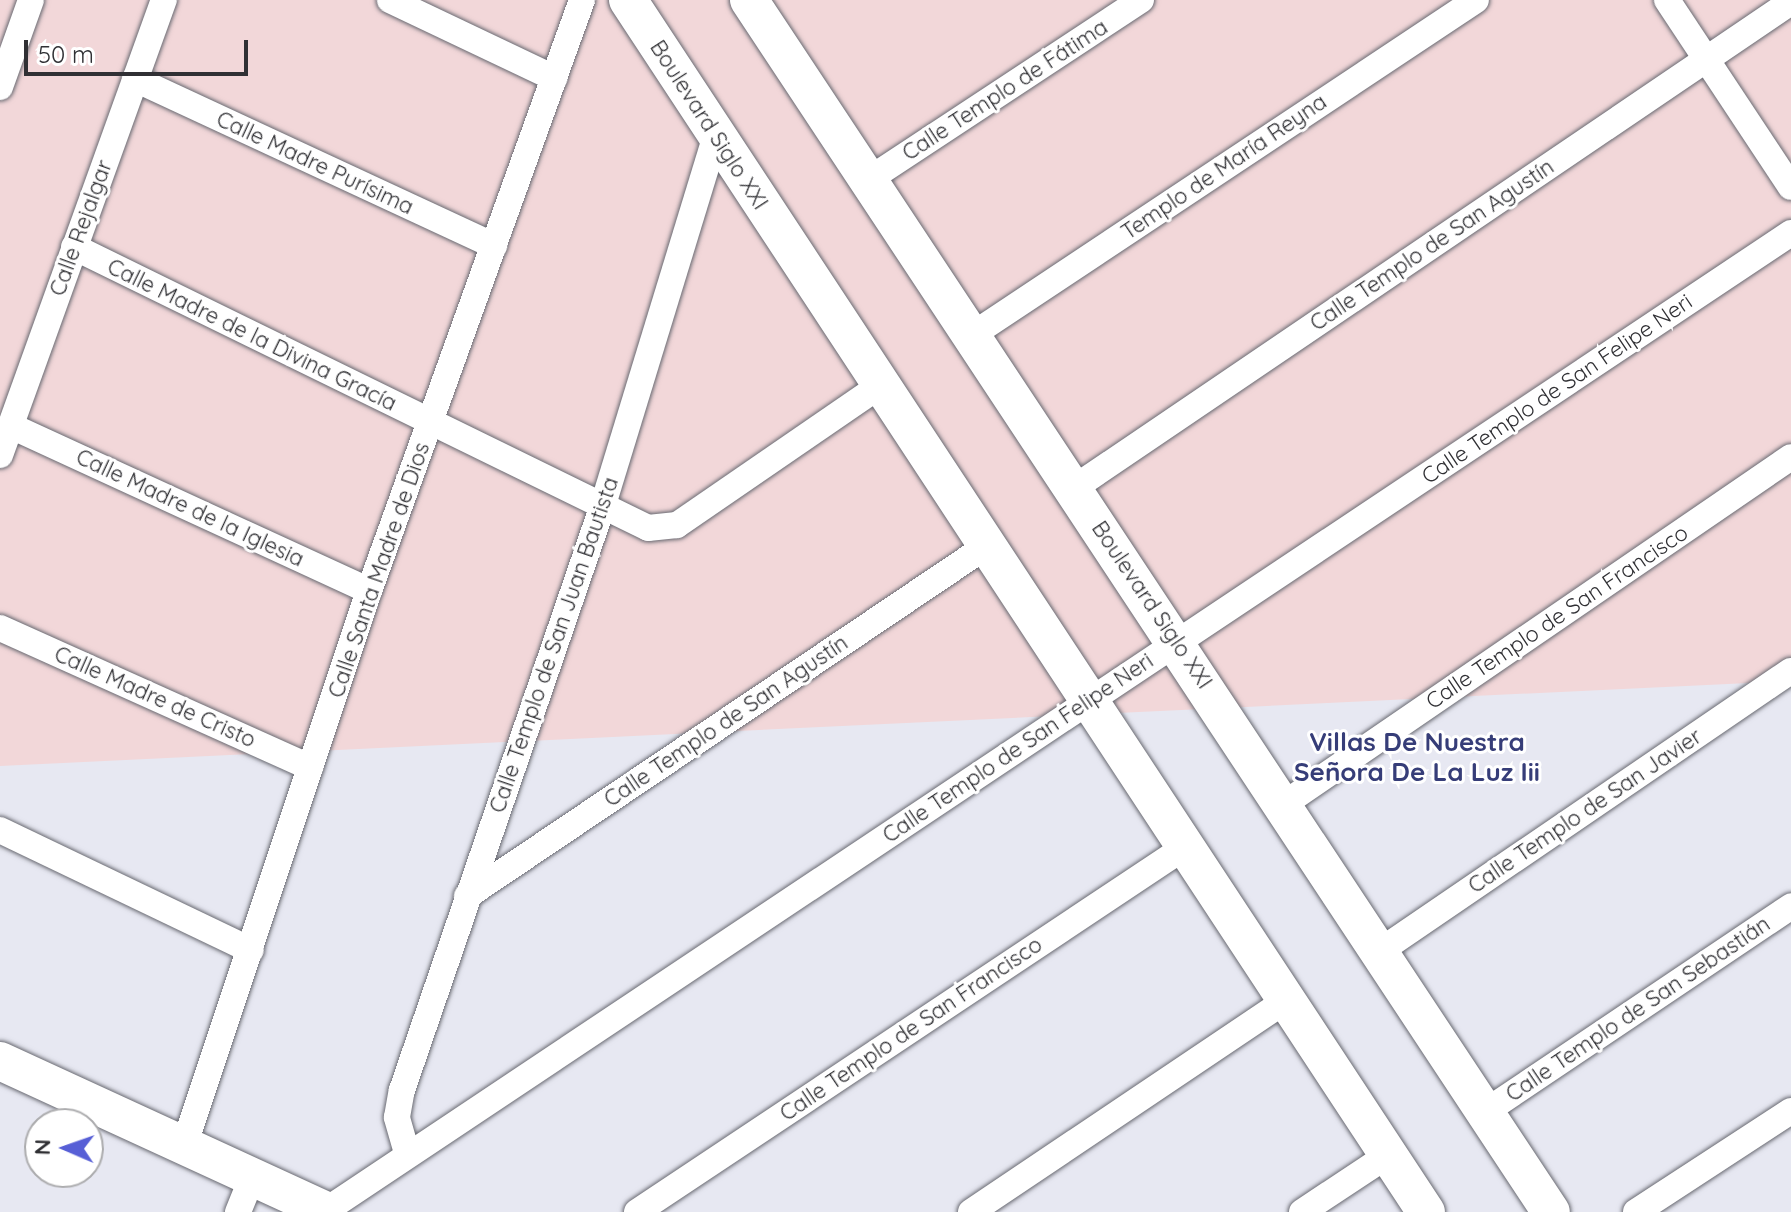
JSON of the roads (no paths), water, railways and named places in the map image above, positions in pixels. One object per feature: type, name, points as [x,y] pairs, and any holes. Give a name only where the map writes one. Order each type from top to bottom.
[{"type":"street","points":[[0,87],[9,32],[31,0]]},
{"type":"street","name":"Calle Rejalgar","points":[[0,455],[164,0]]},
{"type":"street","points":[[390,0],[554,78]]},
{"type":"street","name":"Calle Santa Madre de Dios","points":[[185,1143],[369,591],[582,0]]},
{"type":"street","name":"Boulevard Siglo XXI","points":[[628,0],[878,387],[1426,1212]]},
{"type":"street","name":"Calle Templo de Fátima","points":[[868,180],[1141,0]]},
{"type":"street","name":"Templo de María Reyna","points":[[972,335],[1476,0]]},
{"type":"street","points":[[1667,0],[1791,187]]},
{"type":"street","name":"Calle Templo de San Agustín","points":[[1074,488],[1791,2]]},
{"type":"street","name":"Boulevard Siglo XXI","points":[[762,7],[868,180],[1178,642],[1551,1212]]},
{"type":"street","name":"Calle Madre Purísima","points":[[135,79],[494,246]]},
{"type":"street","name":"Calle Templo de San Juan Bautista","points":[[407,1153],[397,1117],[402,1090],[602,508],[716,135]]},
{"type":"street","name":"Calle Templo de San Felipe Neri","points":[[326,1211],[407,1153],[1791,233]]},
{"type":"street","name":"Calle Madre de la Divina Gracía","points":[[74,247],[602,508]]},
{"type":"street","points":[[602,508],[648,528],[677,525],[878,387]]},
{"type":"street","name":"Calle Madre de la Iglesia","points":[[11,426],[369,591]]},
{"type":"street","name":"Calle Templo de San Francisco","points":[[1284,804],[1791,457]]},
{"type":"street","name":"Calle Templo de San Agustín","points":[[467,896],[985,547]]},
{"type":"street","name":"Calle Madre de Cristo","points":[[0,628],[310,767]]},
{"type":"street","name":"Calle Templo de San Javier","points":[[1380,951],[1791,671]]},
{"type":"street","points":[[0,830],[251,950]]},
{"type":"street","name":"Calle Templo de San Francisco","points":[[637,1212],[1185,847]]},
{"type":"street","name":"Calle Templo de San Sebastián","points":[[1485,1112],[1791,906]]},
{"type":"street","points":[[971,1212],[1287,1000]]},
{"type":"street","points":[[0,1061],[185,1143],[326,1211]]},
{"type":"street","points":[[1636,1212],[1791,1111]]},
{"type":"street","points":[[1302,1212],[1388,1155]]},
{"type":"street","points":[[238,1212],[252,1177]]},
{"type":"district","name":"Villas De Nuestra Señora De La Luz Iii","points":[[1417,757]]}]
